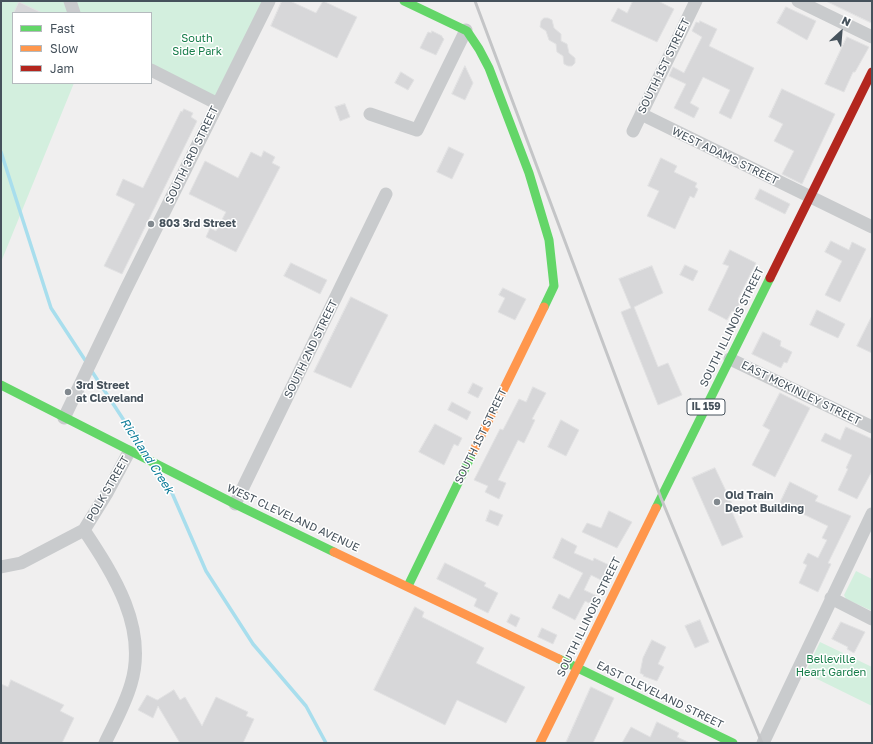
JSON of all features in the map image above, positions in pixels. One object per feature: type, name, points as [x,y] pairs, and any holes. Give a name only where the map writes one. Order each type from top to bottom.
[{"type":"street","points":[[70,1],[74,12]]},
{"type":"street","name":"SOUTH 3RD STREET","points":[[64,418],[269,1]]},
{"type":"street","points":[[370,114],[417,130],[466,30],[404,1]]},
{"type":"street","name":"SOUTH 1ST STREET","points":[[633,131],[696,1]]},
{"type":"street","points":[[798,1],[872,37]]},
{"type":"street","name":"SOUTH 1ST STREET","points":[[408,586],[554,286],[553,268],[543,214],[524,157],[483,54],[466,30]]},
{"type":"street","points":[[152,71],[218,104]]},
{"type":"street","name":"SOUTH ILLINOIS STREET","points":[[540,743],[872,72]]},
{"type":"street","name":"WEST ADAMS STREET","points":[[641,114],[872,227]]},
{"type":"street","name":"SOUTH 2ND STREET","points":[[235,504],[386,194]]},
{"type":"street","name":"EAST MCKINLEY STREET","points":[[730,359],[872,427]]},
{"type":"street","name":"WEST CLEVELAND AVENUE","points":[[1,385],[131,453],[577,668]]},
{"type":"street","name":"POLK STREET","points":[[1,567],[21,563],[84,530],[108,493],[131,453]]},
{"type":"street","points":[[763,743],[872,514]]},
{"type":"street","points":[[84,530],[121,591],[133,626],[135,659],[131,683],[122,709],[105,743]]},
{"type":"street","points":[[831,598],[872,619]]},
{"type":"street","name":"EAST CLEVELAND STREET","points":[[577,668],[733,743]]},
{"type":"green space","name":"South Side Park","points":[[1,1],[266,1],[218,104],[152,71],[152,12],[12,12],[12,84],[74,84],[1,262]]},
{"type":"green space","points":[[856,571],[872,579],[872,611],[846,599],[844,595]]},
{"type":"green space","name":"Belleville Heart Garden","points":[[820,642],[872,667],[872,706],[805,673]]},
{"type":"building","points":[[282,1],[290,1],[316,13],[323,1],[357,17],[337,58],[271,26]]},
{"type":"building","points":[[633,1],[658,1],[674,9],[657,42],[611,21],[618,8],[627,13]]},
{"type":"building","points":[[826,1],[872,1],[872,23]]},
{"type":"building","points":[[19,2],[40,12],[14,12]]},
{"type":"building","points":[[786,7],[816,21],[807,40],[777,23]]},
{"type":"building","points":[[544,18],[552,20],[554,28],[561,34],[561,41],[567,44],[569,53],[575,58],[575,63],[572,66],[564,64],[563,56],[557,52],[556,44],[549,40],[546,31],[540,27],[541,21]]},
{"type":"building","points":[[700,21],[717,29],[709,46],[754,68],[731,119],[719,113],[730,90],[703,77],[690,103],[699,108],[694,118],[674,108],[686,84],[669,76],[673,67],[684,73],[702,37],[692,31],[696,22],[699,23]]},
{"type":"building","points":[[432,31],[442,36],[444,39],[436,55],[420,48],[428,32],[431,33]]},
{"type":"building","points":[[847,37],[869,47],[855,72],[853,72],[844,92],[825,84]]},
{"type":"building","points":[[465,66],[473,83],[465,100],[452,94]]},
{"type":"building","points":[[401,72],[414,80],[408,90],[395,83]]},
{"type":"building","points":[[782,89],[835,114],[802,184],[782,174],[794,151],[774,141],[783,124],[769,117]]},
{"type":"building","points":[[345,104],[350,117],[340,121],[335,107]]},
{"type":"building","points":[[184,109],[193,113],[191,117],[197,121],[122,274],[104,266],[135,204],[116,195],[123,179],[143,188],[181,111],[182,112]]},
{"type":"building","points":[[449,147],[464,154],[452,179],[437,172]]},
{"type":"building","points":[[264,151],[275,157],[272,163],[280,167],[236,252],[206,237],[210,228],[216,231],[226,212],[189,194],[205,161],[238,178],[251,152],[261,157]]},
{"type":"building","points":[[661,158],[677,166],[674,172],[697,183],[695,187],[698,189],[694,198],[690,196],[675,229],[647,216],[659,191],[648,186]]},
{"type":"building","points":[[760,189],[790,204],[785,214],[755,199]]},
{"type":"building","points":[[831,241],[849,250],[852,242],[866,249],[840,302],[825,295],[842,261],[825,252]]},
{"type":"building","points":[[730,250],[756,263],[738,299],[741,301],[735,313],[732,311],[727,320],[708,310],[729,266],[723,264]]},
{"type":"building","points":[[291,263],[327,280],[320,294],[284,276]]},
{"type":"building","points":[[685,265],[698,271],[693,281],[680,275]]},
{"type":"building","points":[[652,266],[663,293],[634,307],[658,367],[668,363],[682,395],[658,405],[621,312],[631,308],[619,279]]},
{"type":"building","points":[[503,288],[526,299],[515,320],[498,312],[505,298],[499,295]]},
{"type":"building","points":[[351,297],[388,315],[351,388],[314,372]]},
{"type":"building","points":[[817,310],[845,324],[838,338],[810,325]]},
{"type":"building","points":[[872,316],[872,353],[857,346]]},
{"type":"building","points":[[763,332],[781,341],[780,346],[792,352],[787,363],[784,362],[781,368],[752,354]]},
{"type":"building","points":[[473,383],[483,388],[478,398],[468,393]]},
{"type":"building","points":[[533,387],[546,393],[532,419],[535,420],[524,443],[518,440],[498,480],[506,483],[499,499],[485,492],[488,486],[474,480],[500,429],[503,430],[519,399],[526,402]]},
{"type":"building","points":[[780,393],[810,408],[775,477],[752,465],[770,430],[763,426]]},
{"type":"building","points":[[452,402],[471,412],[467,420],[448,410]]},
{"type":"building","points":[[561,420],[579,430],[566,456],[548,447]]},
{"type":"building","points":[[435,424],[462,438],[458,446],[454,444],[444,465],[419,452]]},
{"type":"building","points":[[846,427],[872,439],[872,471],[857,499],[838,490],[848,469],[846,468],[852,455],[821,441],[825,433],[840,440]]},
{"type":"building","name":"Old Train Depot Building","points":[[715,468],[735,510],[732,512],[743,537],[722,546],[692,478]]},
{"type":"building","points":[[790,482],[818,496],[815,501],[851,516],[828,563],[831,564],[818,592],[799,583],[807,565],[803,563],[808,553],[818,558],[827,540],[822,538],[828,526],[780,503]]},
{"type":"building","points":[[490,510],[503,515],[498,526],[486,521]]},
{"type":"building","points":[[609,511],[632,522],[617,548],[582,532],[587,523],[601,528]]},
{"type":"building","points":[[562,538],[577,546],[574,553],[593,561],[594,558],[609,565],[603,581],[591,575],[584,590],[597,596],[593,605],[585,601],[575,620],[552,608],[559,594],[569,599],[583,573],[553,558]]},
{"type":"building","points":[[445,563],[486,583],[484,586],[498,593],[488,613],[474,606],[477,599],[437,579]]},
{"type":"building","points":[[415,607],[424,612],[422,617],[484,648],[476,663],[525,687],[506,723],[457,700],[445,725],[374,690]]},
{"type":"building","points":[[511,614],[520,618],[516,627],[507,622]]},
{"type":"building","points":[[700,620],[709,642],[695,648],[685,626]]},
{"type":"building","points":[[841,622],[865,632],[854,653],[847,649],[848,647],[832,639]]},
{"type":"building","points":[[542,628],[557,635],[553,644],[538,637]]},
{"type":"building","points":[[652,640],[666,647],[658,664],[664,667],[657,681],[643,676],[644,675],[640,673],[643,658]]},
{"type":"building","points":[[11,680],[64,705],[60,711],[74,718],[62,743],[1,743],[1,684],[8,687]]},
{"type":"building","points":[[591,687],[614,698],[593,743],[566,743]]},
{"type":"building","points":[[174,690],[180,700],[185,697],[202,726],[216,697],[248,712],[246,716],[254,719],[243,743],[180,743],[158,706],[153,718],[138,710],[147,695],[157,700]]},
{"type":"building","points":[[657,722],[679,733],[677,737],[690,743],[622,743],[631,727],[650,737]]},
{"type":"waterway","name":"Richland Creek","points":[[1,152],[51,308],[87,363]]},
{"type":"waterway","name":"Richland Creek","points":[[91,370],[142,448]]},
{"type":"waterway","name":"Richland Creek","points":[[159,474],[172,493],[206,571],[253,644],[306,706],[326,743]]},
{"type":"railway","points":[[475,1],[661,498],[762,743]]},
{"type":"traffic: fast","points":[[404,1],[467,31],[489,68],[529,173],[549,240],[554,286],[544,307]]},
{"type":"traffic: fast","points":[[656,508],[770,278]]},
{"type":"traffic: fast","points":[[1,385],[235,504],[334,552]]},
{"type":"traffic: fast","points":[[408,586],[473,452]]},
{"type":"traffic: fast","points":[[559,659],[733,743]]},
{"type":"traffic: slow","points":[[473,452],[544,307]]},
{"type":"traffic: slow","points":[[540,743],[656,508]]},
{"type":"traffic: slow","points":[[334,552],[559,659]]},
{"type":"traffic: jam","points":[[770,278],[872,72]]},
{"type":"place","name":"803 3rd Street","points":[[151,224]]},
{"type":"place","name":"3rd Street at Cleveland","points":[[68,392]]},
{"type":"place","name":"Old Train Depot Building","points":[[717,502]]}]
